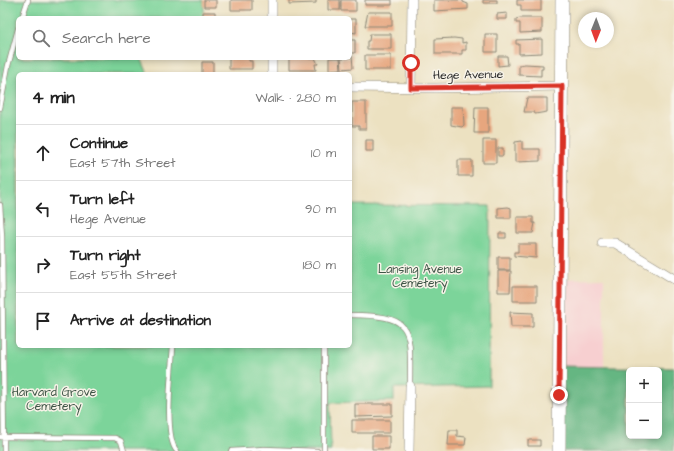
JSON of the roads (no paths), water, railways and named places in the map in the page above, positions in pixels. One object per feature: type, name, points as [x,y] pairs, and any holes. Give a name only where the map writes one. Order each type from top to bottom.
[{"type":"street","points":[[272,0],[272,16]]},
{"type":"street","points":[[411,88],[412,0]]},
{"type":"street","points":[[559,451],[562,0]]},
{"type":"street","points":[[272,60],[272,72]]},
{"type":"street","name":"Hege Avenue","points":[[352,87],[411,88],[562,86]]},
{"type":"street","points":[[602,243],[614,243],[674,279]]},
{"type":"street","points":[[409,451],[410,386]]},
{"type":"lane","points":[[23,16],[28,0]]},
{"type":"lane","points":[[0,108],[8,66],[16,36]]},
{"type":"lane","points":[[0,206],[2,237],[2,437],[4,451]]},
{"type":"lane","points":[[352,315],[385,317],[394,320],[404,327],[410,340],[410,386]]},
{"type":"lane","points":[[173,348],[170,438],[177,451]]},
{"type":"lane","points":[[324,348],[324,451]]},
{"type":"lane","points":[[2,437],[115,438],[121,441],[124,451]]},
{"type":"lane","points":[[231,451],[317,451]]},
{"type":"park label","name":"Lansing Avenue Cemetery","points":[[420,276]]},
{"type":"park label","name":"Harvard Grove Cemetery","points":[[54,399]]}]
